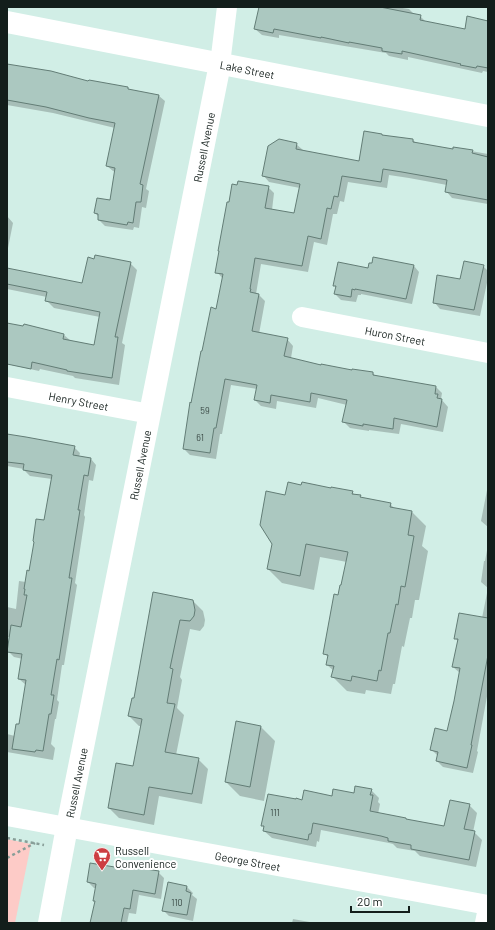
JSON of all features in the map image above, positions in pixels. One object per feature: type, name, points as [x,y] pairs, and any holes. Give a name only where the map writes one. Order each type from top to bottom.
[{"type":"street","name":"Russell Avenue","points":[[49,923],[220,64],[227,7]]},
{"type":"street","name":"Lake Street","points":[[7,22],[488,116]]},
{"type":"street","name":"Huron Street","points":[[302,318],[488,353]]},
{"type":"street","name":"Henry Street","points":[[7,387],[150,414]]},
{"type":"street","name":"George Street","points":[[7,816],[488,905]]},
{"type":"street","points":[[485,923],[488,908]]},
{"type":"path","points":[[7,838],[63,848]]},
{"type":"path","points":[[7,858],[35,843]]},
{"type":"shaded area","points":[[7,839],[31,844],[15,923],[7,923]]},
{"type":"building","points":[[259,7],[380,7],[421,15],[420,20],[465,29],[467,16],[488,21],[488,68],[477,66],[476,68],[460,65],[461,64],[402,51],[402,54],[382,51],[382,48],[274,29],[273,33],[254,29]]},
{"type":"building","points":[[7,64],[51,71],[88,81],[128,87],[128,89],[159,95],[140,184],[143,185],[141,202],[136,202],[133,223],[128,222],[127,225],[98,220],[98,214],[94,213],[97,198],[110,200],[115,168],[106,166],[115,123],[46,107],[7,100]]},
{"type":"building","points":[[364,131],[413,139],[413,142],[453,149],[453,147],[473,150],[472,153],[488,157],[488,200],[445,192],[447,180],[402,172],[383,169],[381,182],[342,176],[338,197],[334,196],[331,209],[327,208],[321,239],[308,236],[302,266],[255,258],[250,292],[259,294],[252,331],[288,338],[284,356],[321,365],[373,372],[373,375],[436,386],[435,394],[438,394],[437,398],[442,399],[437,427],[394,418],[393,429],[342,422],[347,400],[311,393],[310,402],[271,395],[270,403],[254,400],[257,385],[225,379],[210,453],[183,449],[190,402],[191,403],[211,307],[216,309],[223,274],[215,273],[227,202],[229,202],[232,184],[237,185],[238,181],[269,186],[265,208],[294,213],[300,184],[262,176],[268,146],[279,139],[297,143],[296,149],[359,161]]},
{"type":"building","points":[[95,255],[131,262],[115,337],[118,337],[112,378],[67,371],[32,362],[31,369],[7,364],[7,323],[23,326],[24,324],[64,334],[63,339],[94,345],[100,312],[45,301],[47,292],[7,284],[7,268],[82,283],[88,257],[94,259]]},
{"type":"building","points":[[373,257],[414,265],[406,299],[355,289],[352,289],[351,297],[334,294],[336,286],[333,286],[338,262],[368,268],[369,263],[372,263]]},
{"type":"building","points":[[464,261],[484,265],[474,310],[433,303],[437,275],[460,279]]},
{"type":"building","points":[[7,434],[75,446],[73,455],[91,458],[88,476],[84,475],[78,510],[80,510],[69,578],[72,578],[59,660],[57,659],[51,695],[54,695],[51,714],[49,714],[43,751],[36,750],[35,752],[12,749],[16,724],[19,724],[26,680],[18,679],[22,654],[7,652],[11,625],[21,627],[27,595],[24,595],[24,589],[34,542],[36,519],[44,520],[52,475],[23,470],[24,464],[7,462]]},
{"type":"building","points":[[288,482],[301,485],[302,482],[353,491],[352,494],[361,495],[360,497],[391,503],[390,507],[412,511],[408,535],[414,536],[405,587],[401,586],[398,605],[396,604],[390,633],[388,633],[381,671],[379,670],[377,681],[352,676],[351,681],[331,677],[334,666],[326,665],[328,655],[323,654],[334,594],[338,595],[348,552],[306,544],[300,576],[267,569],[272,544],[260,525],[266,491],[285,495]]},
{"type":"building","points":[[153,592],[193,600],[195,610],[194,616],[190,621],[180,620],[170,668],[173,669],[167,703],[175,704],[165,752],[199,758],[192,794],[149,787],[144,815],[108,808],[116,763],[133,766],[142,719],[128,716],[132,698],[134,698]]},
{"type":"building","points":[[459,613],[488,618],[488,655],[467,768],[436,761],[438,752],[430,750],[435,728],[447,731],[454,701],[460,668],[452,667],[458,639],[454,639]]},
{"type":"building","points":[[236,721],[261,726],[250,787],[225,782]]},
{"type":"building","points":[[355,786],[372,789],[370,795],[373,795],[370,811],[444,826],[450,800],[470,804],[464,829],[475,831],[469,860],[411,849],[411,845],[388,841],[388,838],[381,836],[313,823],[308,840],[263,831],[264,826],[261,826],[268,794],[302,800],[304,790],[332,796],[333,789],[354,793]]},
{"type":"building","points":[[90,863],[127,869],[127,866],[159,871],[155,894],[133,890],[130,909],[124,908],[121,923],[90,923],[95,901],[93,901],[96,884],[87,882]]},
{"type":"building","points":[[168,882],[187,886],[186,891],[191,893],[187,915],[162,911]]},
{"type":"place","name":"Russell Convenience","points":[[102,871]]}]
